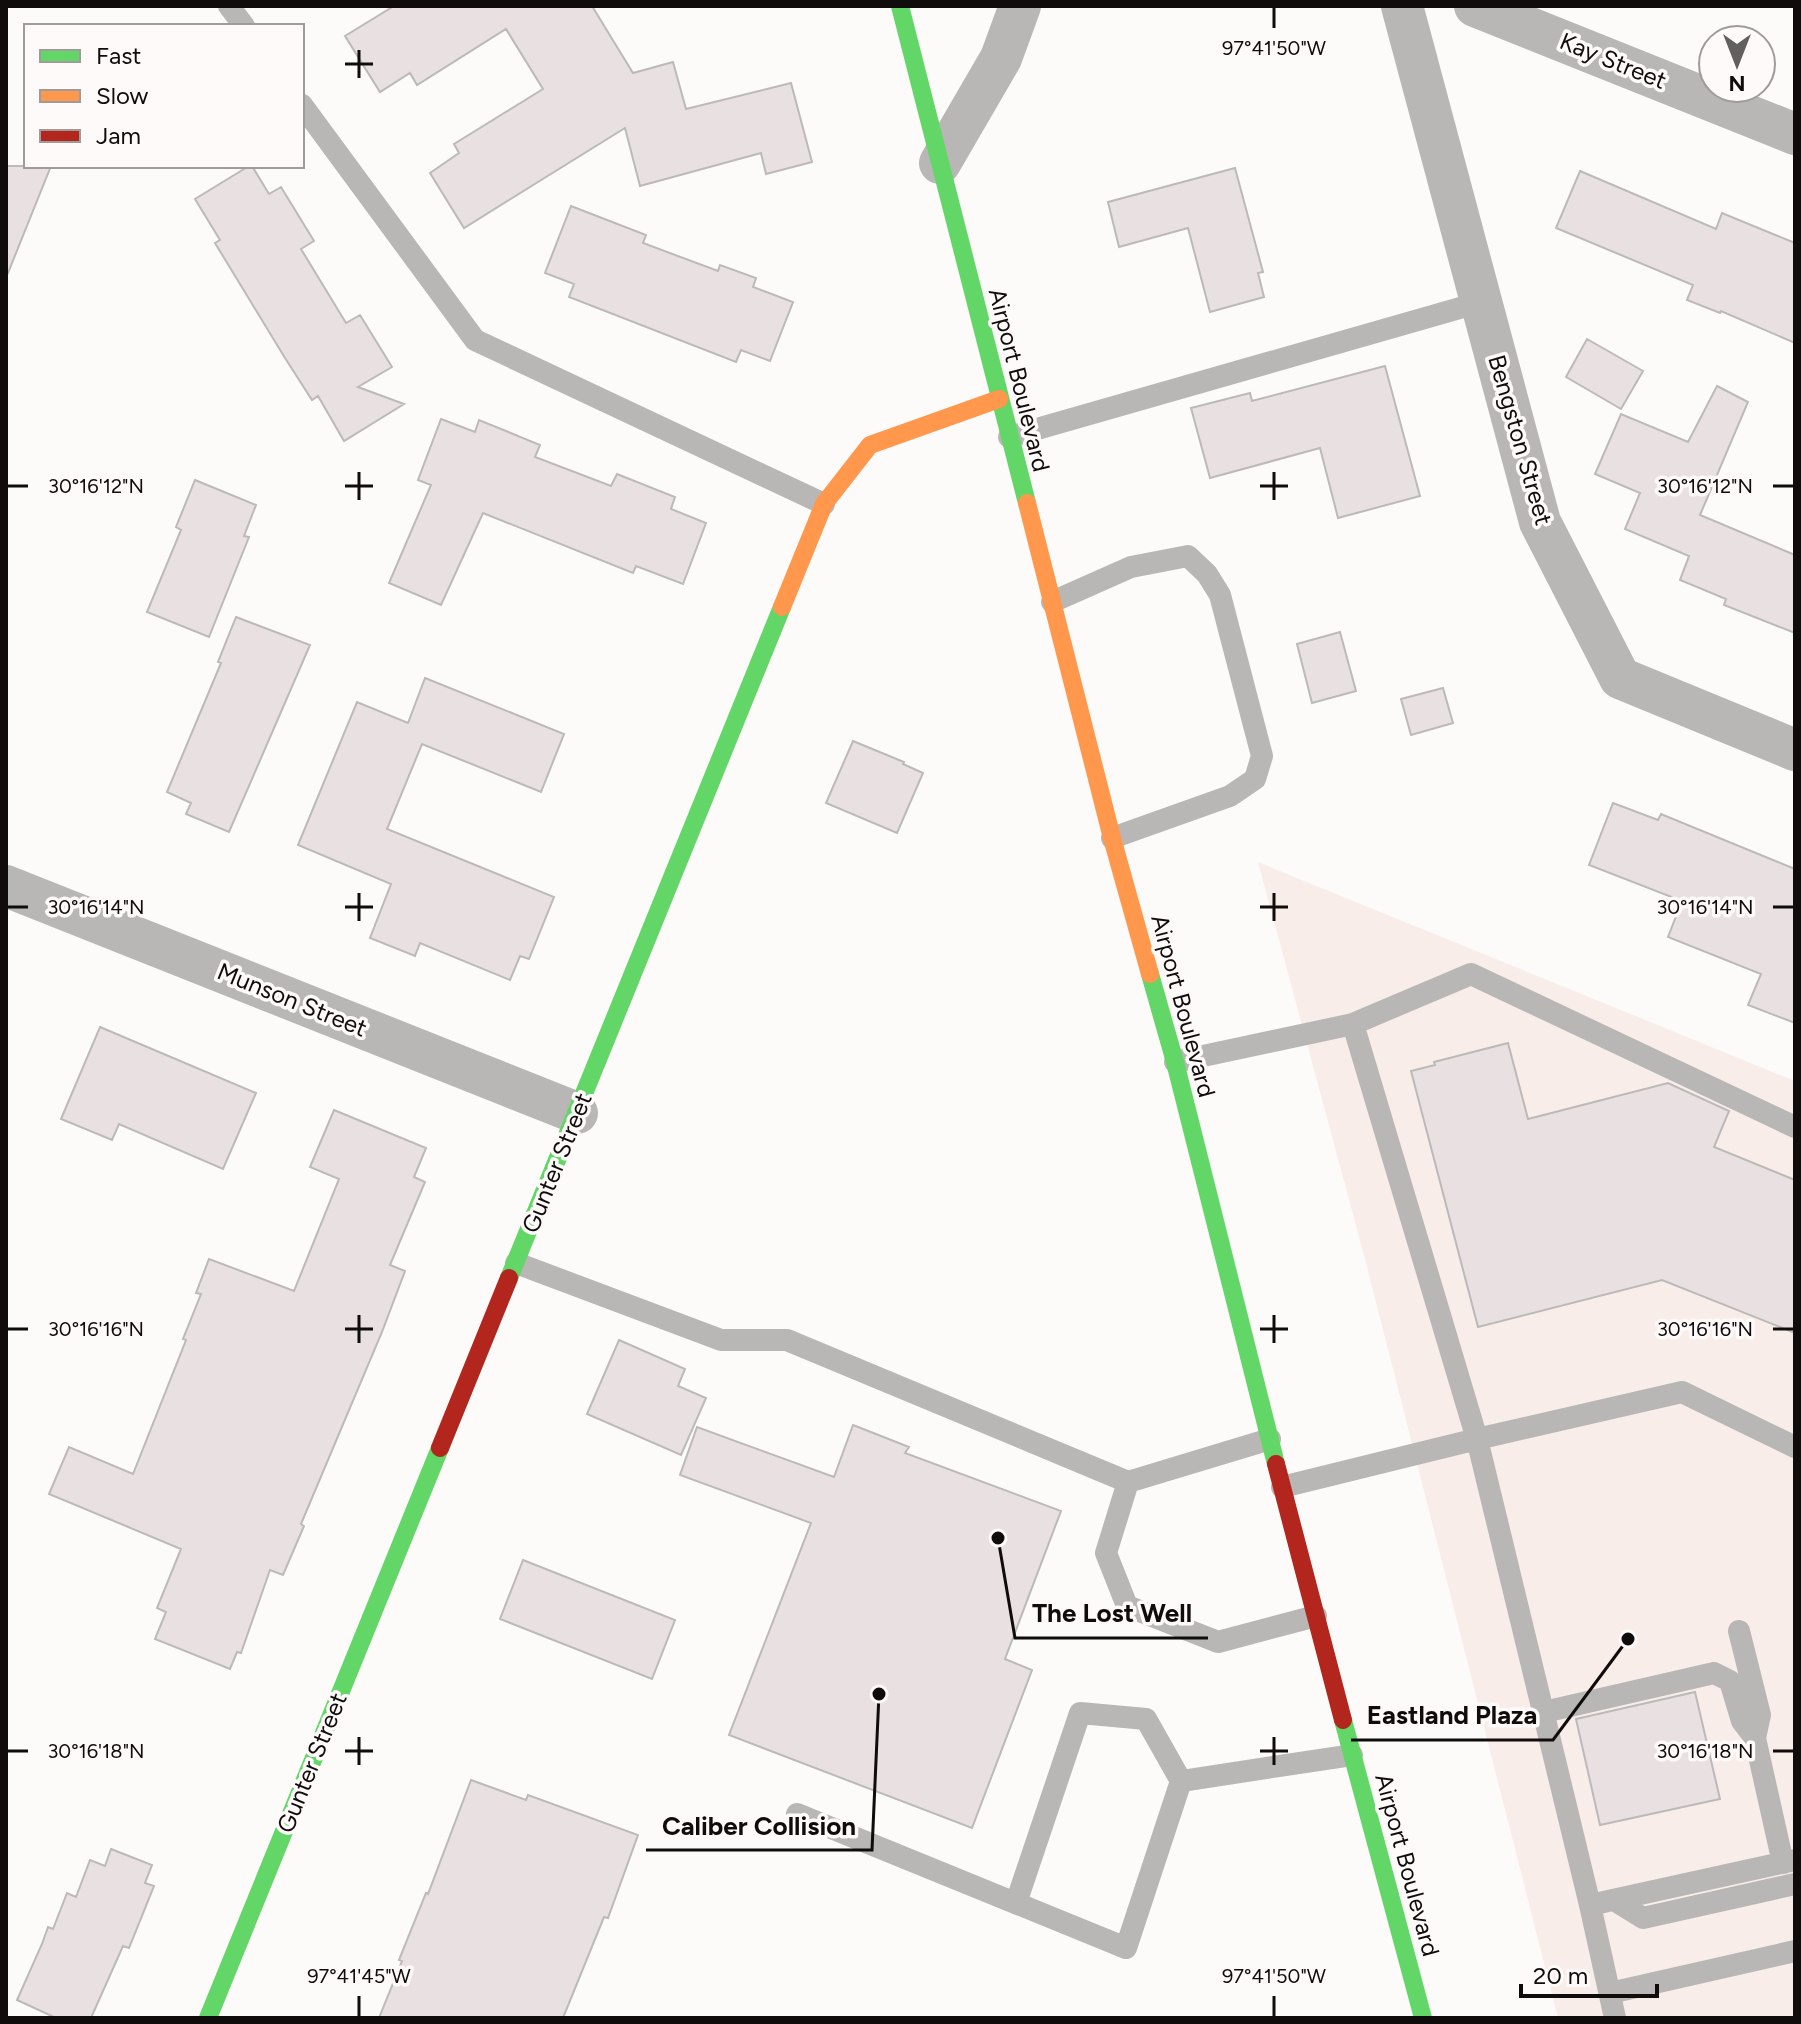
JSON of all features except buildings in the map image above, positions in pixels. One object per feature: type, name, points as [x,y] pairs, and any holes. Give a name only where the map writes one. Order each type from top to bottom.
[{"type":"main road","name":"Airport Boulevard","points":[[900,6],[1112,838],[1175,1062],[1282,1487],[1423,2018]]},
{"type":"main road","name":"Gunter Street","points":[[208,2018],[824,504],[870,445],[999,399]]},
{"type":"street","points":[[940,163],[1001,58],[1020,6]]},
{"type":"street","name":"Bengston Street","points":[[1402,6],[1540,522],[1620,678],[1795,750]]},
{"type":"street","name":"Kay Street","points":[[1475,6],[1795,134]]},
{"type":"street","name":"Munson Street","points":[[6,886],[577,1113]]},
{"type":"lane","points":[[229,6],[242,24]]},
{"type":"lane","points":[[304,108],[475,340],[824,504]]},
{"type":"lane","points":[[1009,437],[1481,302]]},
{"type":"lane","points":[[1052,602],[1131,567],[1188,556],[1207,574],[1220,595],[1262,756],[1255,779],[1230,796],[1112,838]]},
{"type":"lane","points":[[1175,1062],[1353,1024],[1471,974],[1795,1127]]},
{"type":"lane","points":[[1353,1024],[1477,1439],[1615,2018]]},
{"type":"lane","points":[[516,1263],[721,1340],[787,1340],[1128,1482],[1270,1439]]},
{"type":"lane","points":[[1282,1487],[1682,1392],[1795,1447]]},
{"type":"lane","points":[[1128,1482],[1106,1553],[1127,1606],[1218,1642],[1316,1616]]},
{"type":"lane","points":[[1739,1631],[1760,1715],[1755,1738]]},
{"type":"lane","points":[[1544,1712],[1714,1673],[1730,1681],[1742,1721],[1755,1738],[1789,1861],[1590,1905]]},
{"type":"lane","points":[[797,1814],[1126,1948],[1181,1781],[1146,1719],[1080,1713],[1016,1903]]},
{"type":"lane","points":[[1181,1781],[1352,1755]]},
{"type":"lane","points":[[1614,1900],[1643,1918],[1795,1884]]},
{"type":"lane","points":[[1610,1993],[1795,1951]]},
{"type":"shaded area","points":[[1258,862],[1795,1081],[1795,2018],[1558,2018],[1365,1259]]},
{"type":"traffic: fast","points":[[900,6],[1027,503]]},
{"type":"traffic: fast","points":[[509,1278],[782,607]]},
{"type":"traffic: fast","points":[[1150,974],[1276,1464]]},
{"type":"traffic: fast","points":[[208,2018],[440,1448]]},
{"type":"traffic: fast","points":[[1343,1720],[1423,2018]]},
{"type":"traffic: slow","points":[[782,607],[824,504],[870,445],[999,399]]},
{"type":"traffic: slow","points":[[1027,503],[1112,838],[1150,974]]},
{"type":"traffic: jam","points":[[440,1448],[509,1278]]},
{"type":"traffic: jam","points":[[1276,1464],[1343,1720]]},
{"type":"place","name":"The Lost Well","points":[[998,1538]]},
{"type":"place","name":"Eastland Plaza","points":[[1628,1639]]},
{"type":"place","name":"Caliber Collision","points":[[879,1694]]}]
